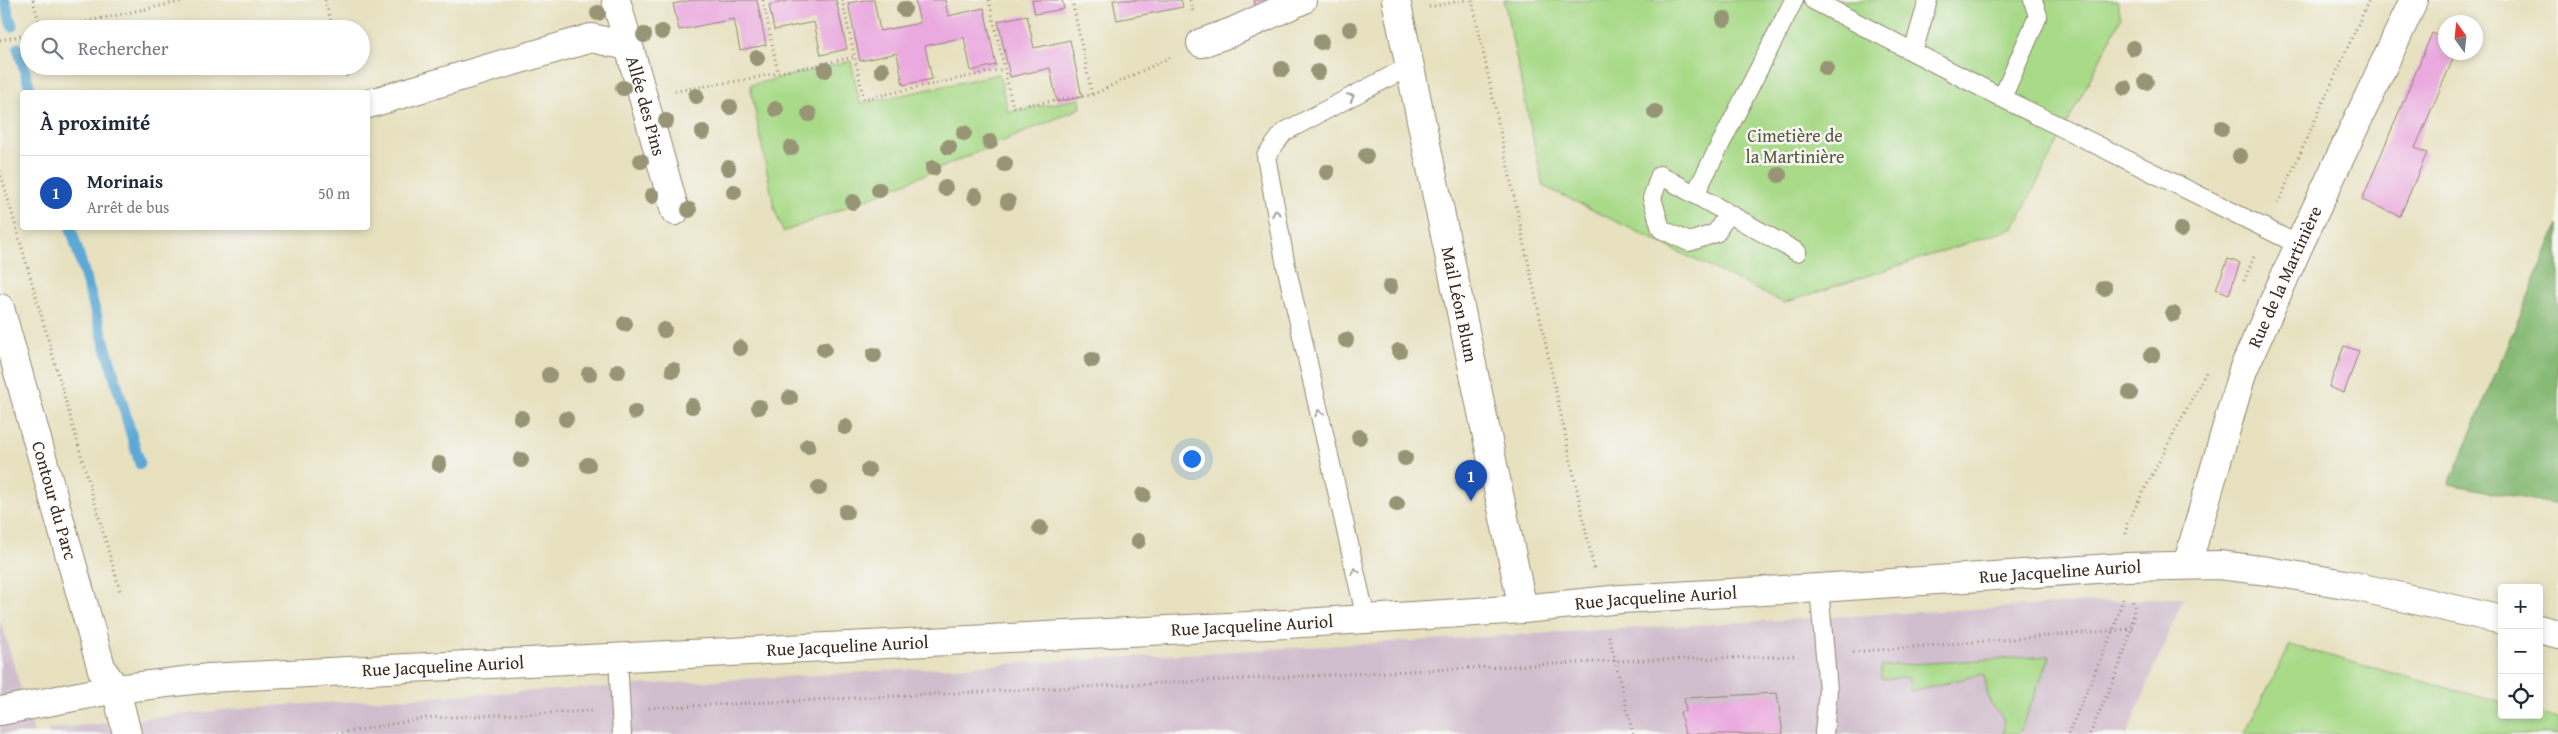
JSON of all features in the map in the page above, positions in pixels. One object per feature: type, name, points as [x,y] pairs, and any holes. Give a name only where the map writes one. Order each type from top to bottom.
[{"type":"street","name":"Allée des Pins","points":[[616,0],[675,211]]},
{"type":"street","points":[[1201,43],[1232,32],[1302,0]]},
{"type":"street","name":"Mail Léon Blum","points":[[1396,0],[1523,609]]},
{"type":"street","name":"Rue de la Martinière","points":[[2187,565],[2243,370],[2299,245],[2414,0]]},
{"type":"street","points":[[370,103],[592,38],[628,46]]},
{"type":"street","name":"Contour du Parc","points":[[0,308],[102,670],[116,689]]},
{"type":"street","name":"Rue Jacqueline Auriol","points":[[0,711],[116,689],[209,678],[1366,619],[1523,609],[1621,599],[1819,588],[2091,569],[2187,565],[2219,565],[2345,584],[2498,619]]},
{"type":"street","points":[[2543,630],[2558,634]]},
{"type":"street","points":[[116,689],[127,734]]},
{"type":"lane","points":[[1695,194],[1794,0]]},
{"type":"lane","points":[[1813,0],[2002,98],[2299,245]]},
{"type":"lane","points":[[1913,52],[1928,0]]},
{"type":"lane","points":[[2002,98],[2038,16],[2033,0]]},
{"type":"lane","points":[[1366,619],[1285,260],[1266,156],[1284,132],[1410,66]]},
{"type":"lane","points":[[1728,213],[1716,232],[1689,242],[1661,229],[1652,198],[1660,175],[1695,194],[1797,252]]},
{"type":"lane","points":[[1819,588],[1828,690],[1824,734]]},
{"type":"lane","points":[[618,658],[622,734]]},
{"type":"path","points":[[33,0],[39,20]]},
{"type":"path","points":[[92,20],[188,0]]},
{"type":"path","points":[[325,0],[331,20]]},
{"type":"path","points":[[763,0],[778,73]]},
{"type":"path","points":[[842,0],[864,100],[1003,69]]},
{"type":"path","points":[[989,0],[1013,107],[1092,95],[1201,43]]},
{"type":"path","points":[[1072,0],[1092,95]]},
{"type":"path","points":[[1472,0],[1596,577]]},
{"type":"path","points":[[0,40],[20,36]]},
{"type":"path","points":[[666,93],[854,57]]},
{"type":"path","points":[[0,171],[120,591]]},
{"type":"path","points":[[2068,734],[2113,631],[2124,596]]},
{"type":"path","points":[[2090,734],[2133,629],[2136,606]]},
{"type":"path","points":[[337,734],[426,718],[1615,660],[1825,655],[2133,629]]},
{"type":"path","points":[[1609,636],[1633,734]]},
{"type":"shaded area","points":[[2184,597],[2127,734],[49,734],[48,729],[252,707]]},
{"type":"shaded area","points":[[0,618],[34,733],[0,734]]},
{"type":"green space","name":"Cimetière de la Martinière","points":[[1504,0],[2117,0],[2121,18],[2014,228],[1784,303],[1543,186]]},
{"type":"green space","points":[[851,61],[860,104],[999,74],[1008,112],[1080,99],[1081,108],[877,195],[783,232],[774,207],[750,85]]},
{"type":"green space","points":[[2558,225],[2558,505],[2449,484]]},
{"type":"green space","points":[[2290,645],[2498,702],[2498,719],[2543,719],[2543,715],[2558,719],[2558,734],[2244,734]]},
{"type":"green space","points":[[2050,656],[2019,734],[2003,734],[2003,719],[1990,702],[1984,674],[1911,691],[1908,677],[1881,679],[1881,666]]},
{"type":"building","points":[[691,0],[757,0],[766,45],[740,50],[734,19],[679,30],[673,4]]},
{"type":"building","points":[[791,0],[836,0],[847,49],[821,55],[814,22],[774,30],[769,5]]},
{"type":"building","points":[[874,0],[880,31],[920,23],[915,0],[945,0],[948,16],[984,8],[996,65],[971,71],[964,37],[925,46],[932,79],[903,85],[897,53],[860,61],[848,3]]},
{"type":"building","points":[[1032,0],[1062,0],[1064,9],[1035,14]]},
{"type":"building","points":[[1113,0],[1181,0],[1183,7],[1117,20]]},
{"type":"building","points":[[1254,0],[1279,0],[1257,12]]},
{"type":"building","points":[[1027,15],[1034,48],[1070,40],[1082,97],[1057,102],[1050,68],[1010,77],[998,21]]},
{"type":"building","points":[[2432,33],[2438,36],[2438,60],[2453,60],[2415,148],[2427,153],[2400,216],[2362,200]]},
{"type":"building","points":[[2228,259],[2240,263],[2229,294],[2216,289]]},
{"type":"building","points":[[2344,346],[2359,351],[2344,393],[2329,387]]},
{"type":"building","points":[[1777,693],[1783,734],[1685,734],[1680,712],[1686,711],[1684,698]]},
{"type":"waterway","points":[[5,1],[12,26]]},
{"type":"waterway","points":[[18,48],[20,55]]},
{"type":"waterway","points":[[26,75],[30,90]]},
{"type":"waterway","points":[[72,230],[140,464]]},
{"type":"place","name":"Morinais","points":[[1471,501]]}]
